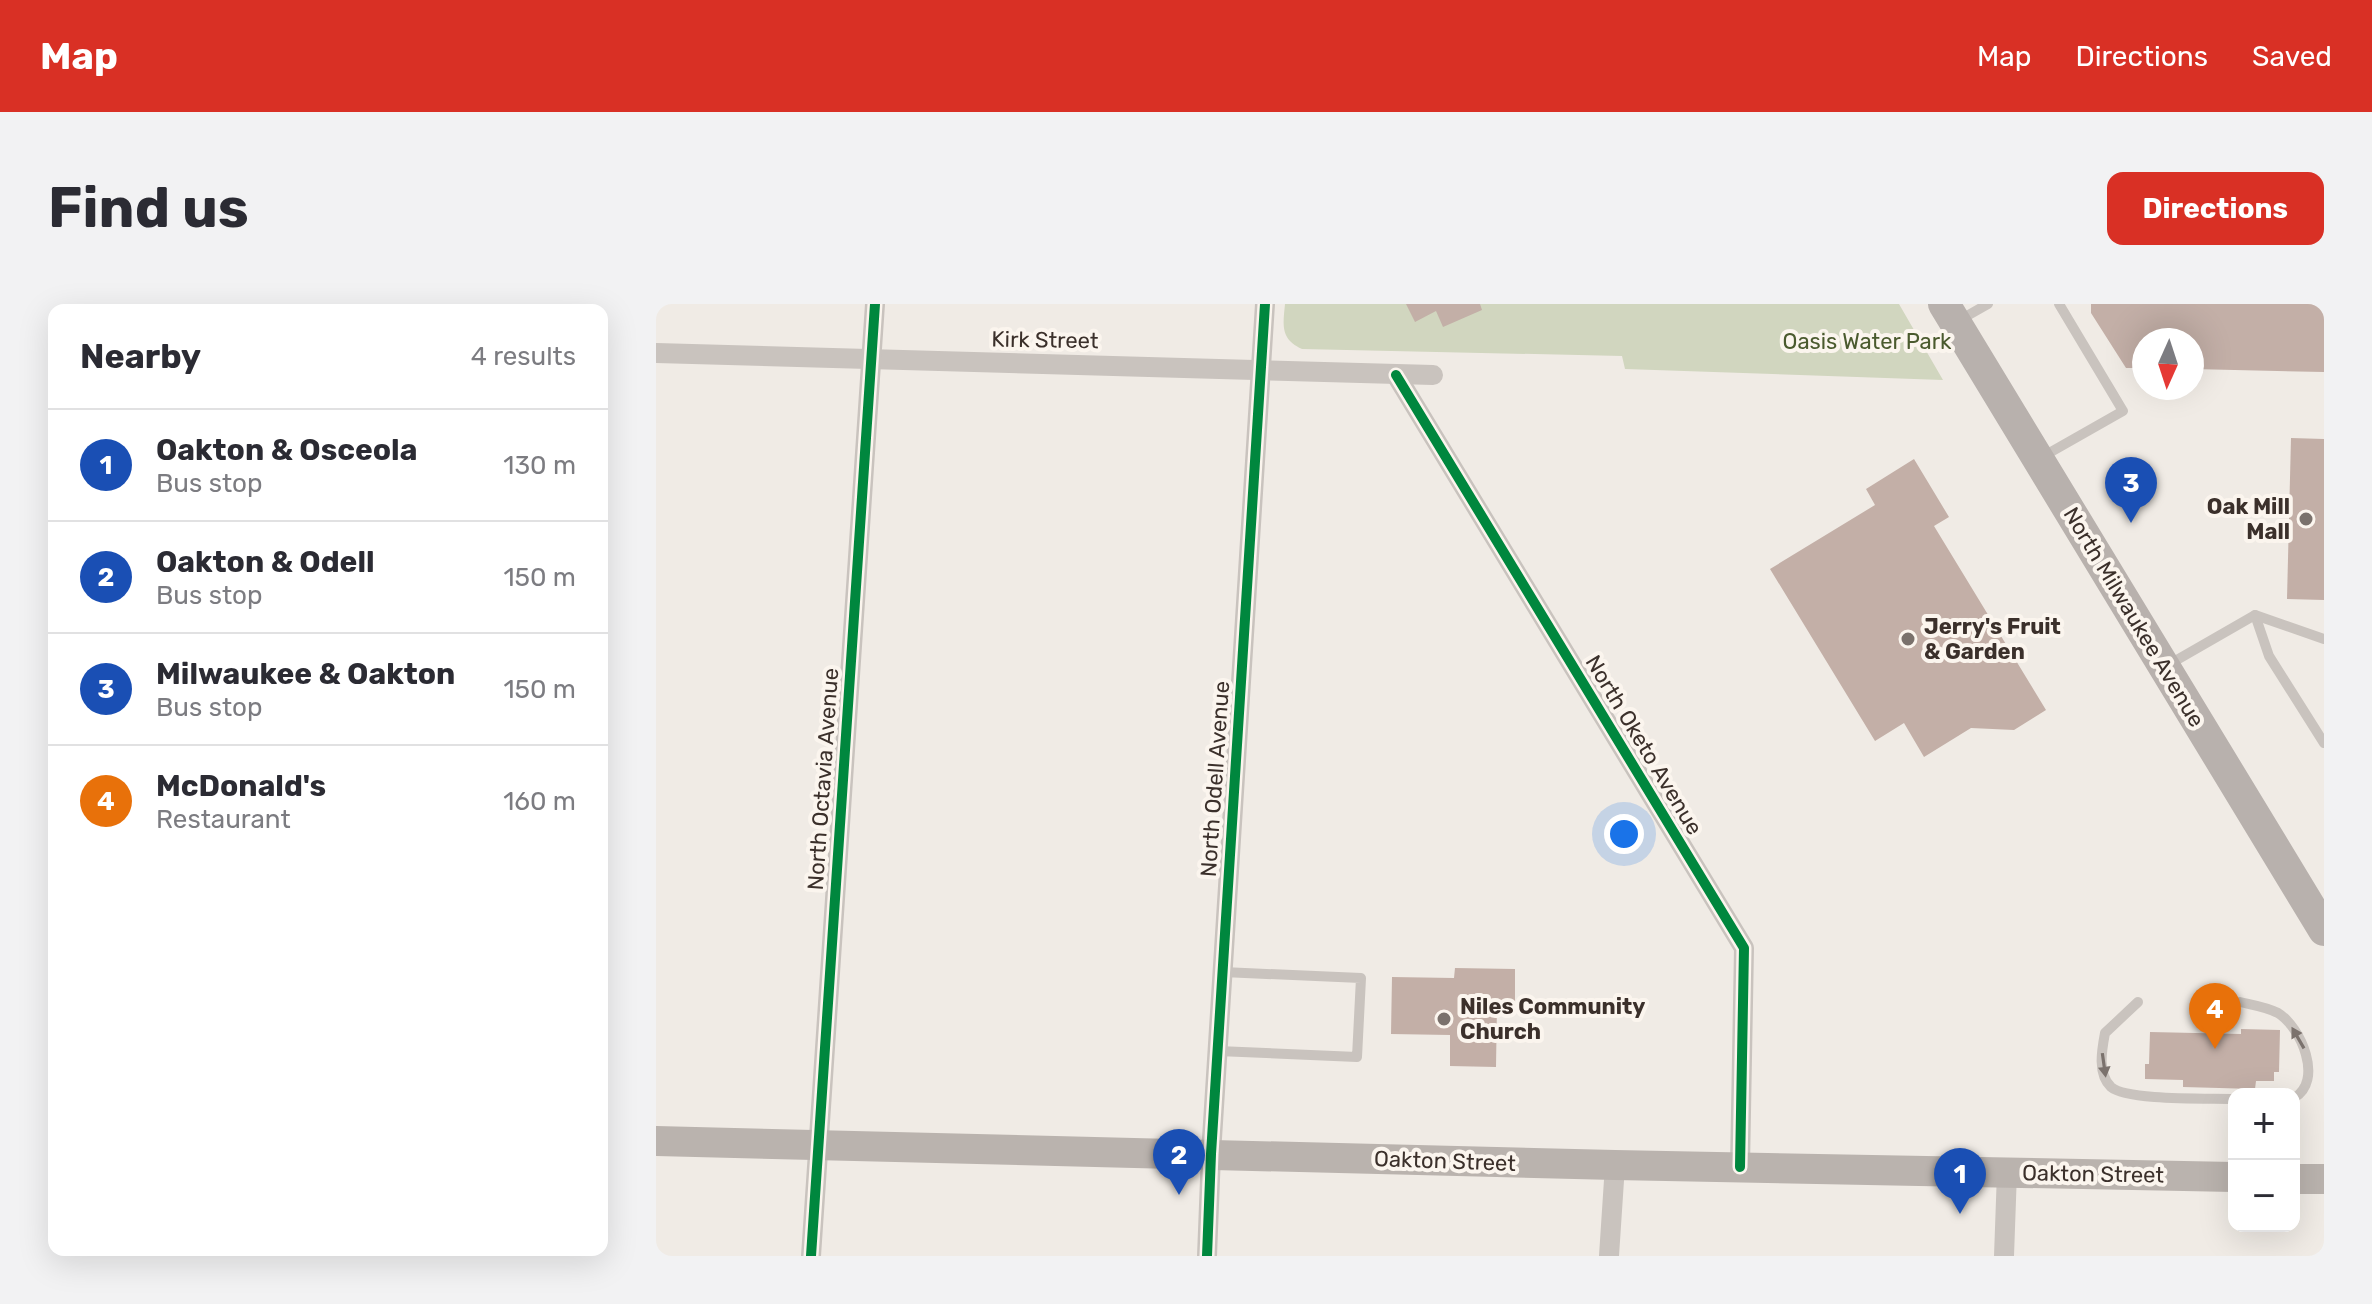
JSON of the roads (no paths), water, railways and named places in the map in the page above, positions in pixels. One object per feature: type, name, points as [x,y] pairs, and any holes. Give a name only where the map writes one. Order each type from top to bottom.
[{"type":"main road","name":"North Milwaukee Avenue","points":[[1950,313],[2163,668],[2321,918]]},
{"type":"main road","name":"Oakton Street","points":[[656,1141],[2228,1177]]},
{"type":"main road","points":[[2300,1179],[2324,1179]]},
{"type":"street","name":"North Octavia Avenue","points":[[811,1256],[875,304]]},
{"type":"street","name":"North Odell Avenue","points":[[1207,1256],[1265,304]]},
{"type":"street","name":"Kirk Street","points":[[656,353],[1433,375]]},
{"type":"street","name":"North Oketo Avenue","points":[[1396,375],[1744,948],[1740,1167]]},
{"type":"street","points":[[1609,1256],[1615,1165]]},
{"type":"street","points":[[2004,1256],[2007,1172]]},
{"type":"lane","points":[[1950,313],[1988,304]]},
{"type":"lane","points":[[2038,459],[2123,411],[2059,304]]},
{"type":"lane","points":[[2255,615],[2269,656],[2324,743]]},
{"type":"lane","points":[[2163,668],[2255,615],[2324,639]]},
{"type":"lane","points":[[1218,1051],[1357,1057],[1361,978],[1223,972]]},
{"type":"lane","points":[[2138,1002],[2105,1033],[2102,1064],[2105,1078],[2112,1088],[2125,1093],[2158,1097],[2228,1099]]},
{"type":"lane","points":[[2240,1002],[2277,1013],[2289,1023],[2309,1058],[2311,1079],[2307,1089],[2300,1094]]},
{"type":"place","name":"Oak Mill Mall","points":[[2306,519]]},
{"type":"place","name":"Milwaukee & Oakton","points":[[2131,523]]},
{"type":"place","name":"Jerry's Fruit & Garden","points":[[1908,639]]},
{"type":"place","name":"Niles Community Church","points":[[1444,1019]]},
{"type":"place","name":"McDonald's","points":[[2215,1049]]},
{"type":"place","name":"Oakton & Odell","points":[[1179,1195]]},
{"type":"place","name":"Oakton & Osceola","points":[[1960,1214]]},
{"type":"park label","name":"Oasis Water Park","points":[[1867,341]]}]
